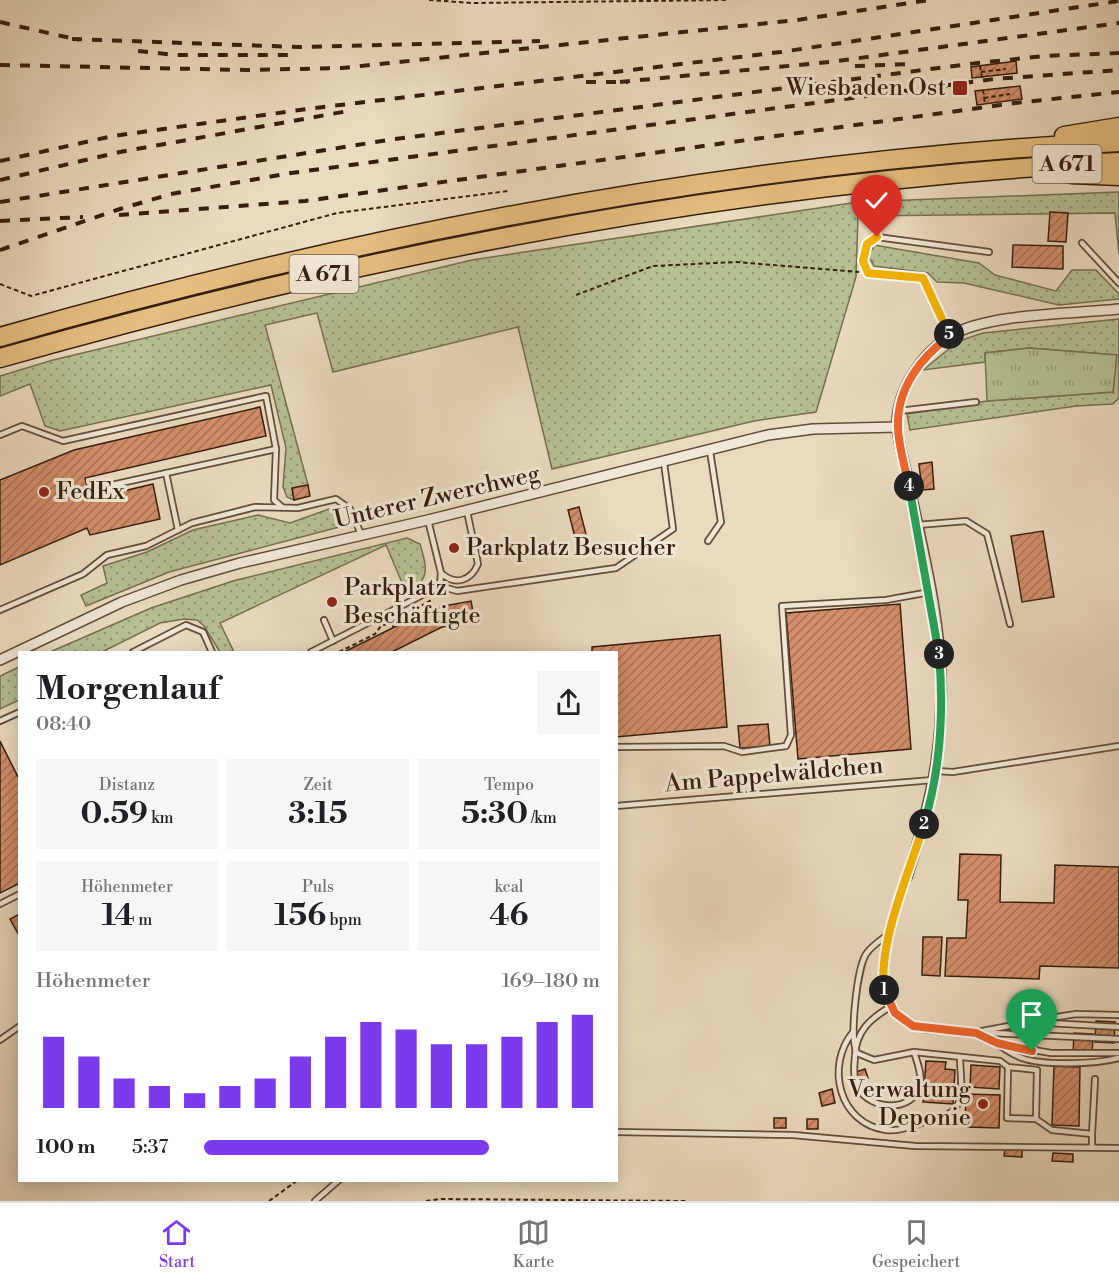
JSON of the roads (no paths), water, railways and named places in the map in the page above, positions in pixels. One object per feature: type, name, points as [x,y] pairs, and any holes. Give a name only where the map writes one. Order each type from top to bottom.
[{"type":"highway","points":[[1019,147],[1095,129],[1119,127]]},
{"type":"highway","name":"A 671","points":[[0,337],[242,273],[490,220],[763,175],[1019,147],[1119,142]]},
{"type":"highway","name":"A 671","points":[[0,358],[248,291],[492,239],[764,195],[1016,167],[1119,162]]},
{"type":"highway","points":[[1016,167],[1119,176]]},
{"type":"street","points":[[907,877],[936,776],[942,726],[941,678],[930,592],[897,427],[906,387],[919,364],[950,336],[983,323],[1119,309]]},
{"type":"street","name":"Unterer Zwerchweg","points":[[19,651],[122,602],[181,580],[240,563],[664,463],[768,435],[813,429],[897,427]]},
{"type":"street","name":"Unterer Zwerchweg","points":[[0,660],[18,651]]},
{"type":"lane","points":[[868,273],[863,261],[867,244],[877,237],[989,252]]},
{"type":"lane","points":[[1082,243],[1119,284]]},
{"type":"lane","points":[[0,435],[22,426],[63,441],[266,396],[276,448],[274,500],[282,507]]},
{"type":"lane","points":[[899,411],[976,402]]},
{"type":"lane","points":[[98,488],[276,448]]},
{"type":"lane","points":[[708,541],[721,522],[710,451]]},
{"type":"lane","points":[[313,651],[440,586],[457,591],[616,568],[673,529],[664,463]]},
{"type":"lane","points":[[166,473],[178,530]]},
{"type":"lane","points":[[0,610],[83,574],[107,555],[146,546],[192,523],[255,507],[298,508],[336,499],[351,509],[362,536]]},
{"type":"lane","points":[[441,573],[454,581],[462,580],[475,571],[477,556],[467,510]]},
{"type":"lane","points":[[428,520],[441,573],[440,586]]},
{"type":"lane","points":[[917,525],[966,521],[987,534],[1010,624]]},
{"type":"lane","points":[[618,747],[724,746],[742,752],[786,746],[791,735],[782,606],[886,600],[930,592]]},
{"type":"lane","points":[[324,620],[333,641]]},
{"type":"lane","points":[[135,651],[186,625],[202,632],[212,651]]},
{"type":"lane","points":[[0,721],[18,714]]},
{"type":"lane","name":"Am Pappelwäldchen","points":[[618,806],[936,776],[1119,746]]},
{"type":"lane","points":[[907,877],[891,932],[883,982],[890,1007],[900,1018],[921,1029],[1119,1039]]},
{"type":"lane","points":[[0,904],[18,895]]},
{"type":"lane","points":[[891,932],[864,957],[853,1032],[855,1077],[861,1092],[876,1102],[894,1105],[906,1103],[917,1091],[920,1077],[914,1052]]},
{"type":"lane","points":[[855,1050],[866,1024],[890,1007]]},
{"type":"lane","points":[[976,1033],[1076,1014],[1119,1015]]},
{"type":"lane","points":[[1030,1022],[1119,1027]]},
{"type":"lane","points":[[0,1040],[18,1027]]},
{"type":"lane","points":[[853,1032],[842,1053],[840,1090],[851,1113],[873,1127],[888,1131],[906,1128],[953,1112],[960,1100],[960,1058]]},
{"type":"lane","points":[[976,1033],[1013,1054],[1038,1062],[1097,1062],[1119,1058]]},
{"type":"lane","points":[[997,1043],[1042,1052],[1119,1053]]},
{"type":"lane","points":[[855,1050],[864,1058],[874,1060],[914,1052],[1000,1061],[1008,1067],[1037,1070]]},
{"type":"lane","points":[[1036,1119],[1038,1062]]},
{"type":"lane","points":[[1008,1067],[1007,1118],[1036,1119],[1052,1130],[1092,1134]]},
{"type":"lane","points":[[1092,1147],[1095,1079]]},
{"type":"lane","points":[[618,1132],[793,1135],[915,1146],[1119,1148]]},
{"type":"lane","points":[[315,1201],[337,1182]]},
{"type":"railway","points":[[0,65],[247,70],[342,68],[797,20],[929,0]]},
{"type":"railway","points":[[0,161],[113,136],[307,109],[781,52],[1119,1]]},
{"type":"railway","points":[[0,22],[79,40]]},
{"type":"railway","points":[[620,82],[830,62],[1119,23]]},
{"type":"railway","points":[[72,39],[298,47],[540,41]]},
{"type":"railway","points":[[138,51],[176,55],[290,55]]},
{"type":"railway","points":[[0,202],[388,140],[969,64],[1044,56],[1119,53]]},
{"type":"railway","points":[[855,66],[909,64]]},
{"type":"railway","points":[[0,250],[171,194],[291,173],[994,79],[1119,70]]},
{"type":"railway","points":[[586,82],[628,82]]},
{"type":"railway","points":[[119,215],[305,201],[1015,103],[1119,92]]},
{"type":"railway","points":[[0,180],[120,152],[348,111]]},
{"type":"railway","points":[[0,221],[83,217]]},
{"type":"place","name":"Wiesbaden Ost","points":[[960,88]]},
{"type":"place","name":"FedEx","points":[[44,492]]},
{"type":"place","name":"Parkplatz Besucher","points":[[454,548]]},
{"type":"place","name":"Parkplatz Beschäftigte","points":[[332,602]]},
{"type":"place","name":"Verwaltung Deponie","points":[[983,1104]]}]
